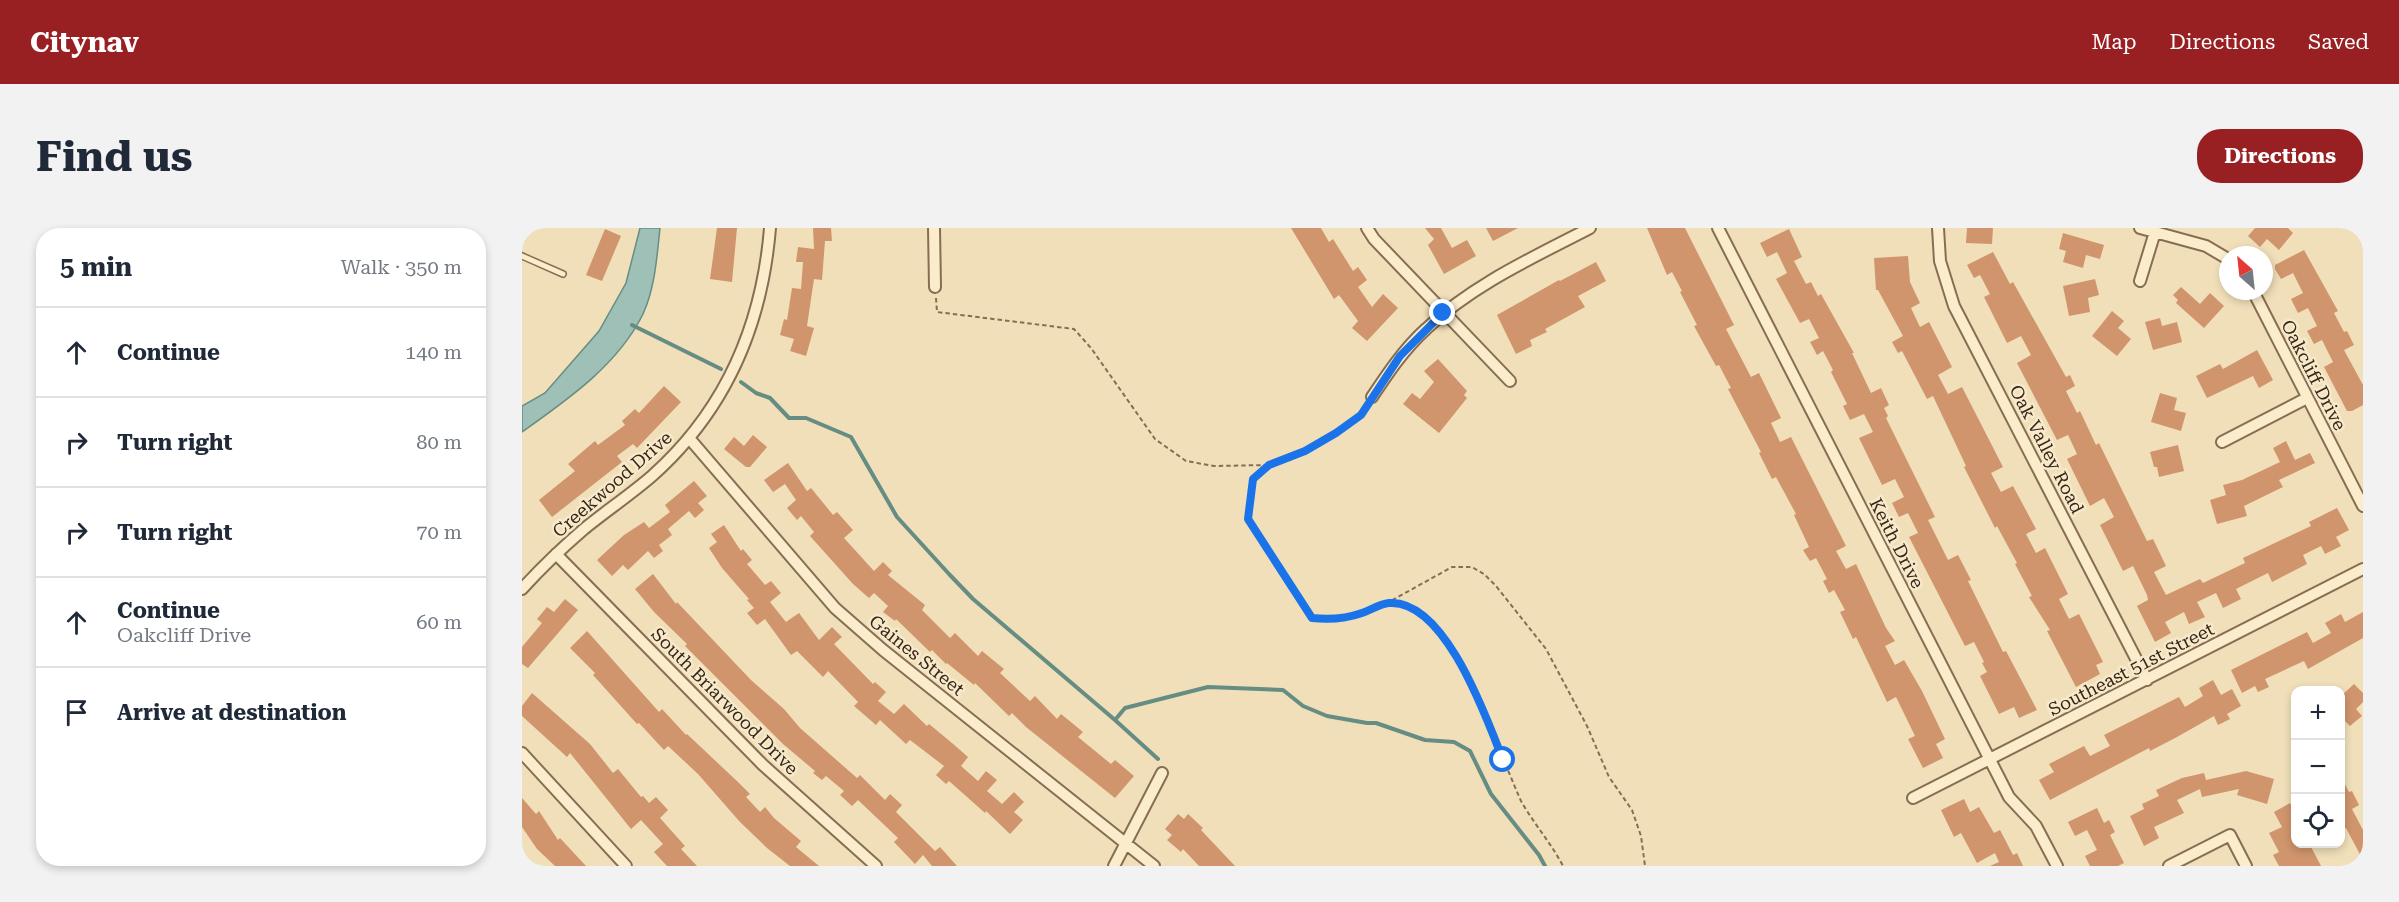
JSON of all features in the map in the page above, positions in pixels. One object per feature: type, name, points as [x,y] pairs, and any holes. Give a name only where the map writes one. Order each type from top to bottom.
[{"type":"street","name":"Creekwood Drive","points":[[522,590],[584,529],[651,477],[689,438],[723,387],[747,341],[759,301],[770,228]]},
{"type":"street","points":[[934,228],[935,287]]},
{"type":"street","points":[[1367,228],[1374,239],[1443,313],[1510,381]]},
{"type":"street","points":[[1372,397],[1400,356],[1443,313],[1477,289],[1590,228]]},
{"type":"street","name":"Keith Drive","points":[[1718,228],[2009,797],[2036,826],[2057,866]]},
{"type":"street","name":"Oak Valley Road","points":[[1938,228],[1940,261],[1954,306],[2147,680]]},
{"type":"street","points":[[2140,228],[2206,246],[2219,254]]},
{"type":"street","points":[[2140,281],[2155,232]]},
{"type":"street","name":"Oakcliff Drive","points":[[2258,300],[2363,506]]},
{"type":"street","points":[[2222,442],[2307,398]]},
{"type":"street","name":"Gaines Street","points":[[689,438],[836,608],[883,650],[1154,866]]},
{"type":"street","name":"South Briarwood Drive","points":[[556,555],[763,765],[876,866]]},
{"type":"street","name":"Southeast 51st Street","points":[[1913,798],[2363,569]]},
{"type":"street","points":[[522,753],[626,866]]},
{"type":"street","points":[[1114,866],[1162,773]]},
{"type":"street","points":[[2169,866],[2230,836],[2246,866]]},
{"type":"lane","points":[[522,256],[563,274]]},
{"type":"path","points":[[935,287],[938,312],[1074,329],[1091,348],[1155,439],[1186,461],[1214,466],[1269,465]]},
{"type":"path","points":[[1372,397],[1361,415],[1336,433],[1305,451],[1269,465],[1253,479],[1248,519],[1312,618],[1334,620],[1352,616],[1388,603],[1441,571],[1458,566],[1472,567],[1484,574],[1546,649],[1587,726],[1609,777],[1632,810],[1641,836],[1646,866]]},
{"type":"path","points":[[1388,603],[1407,605],[1416,610],[1426,617],[1440,634],[1479,702],[1521,801],[1553,845],[1563,866]]},
{"type":"water","points":[[640,228],[660,228],[655,272],[643,314],[620,349],[606,365],[573,394],[522,432],[522,406],[545,393],[599,331],[626,283]]},
{"type":"building","points":[[717,228],[737,228],[732,282],[710,279]]},
{"type":"building","points":[[813,228],[831,228],[832,241],[825,241],[822,280],[814,279],[807,326],[814,328],[806,356],[790,351],[794,339],[780,335],[784,319],[787,320],[792,288],[801,289],[803,262],[796,262],[798,247],[814,249]]},
{"type":"building","points":[[1291,228],[1321,228],[1329,242],[1333,239],[1353,271],[1358,267],[1367,280],[1358,287],[1372,307],[1383,294],[1398,308],[1367,341],[1352,328],[1358,321],[1339,295],[1334,299]]},
{"type":"building","points":[[1425,228],[1441,228],[1452,248],[1467,240],[1476,256],[1444,274],[1428,245],[1434,239]]},
{"type":"building","points":[[1486,228],[1518,228],[1493,241]]},
{"type":"building","points":[[1647,228],[1685,228],[1734,325],[1726,329],[1751,377],[1759,373],[1781,418],[1771,423],[1780,442],[1791,437],[1846,546],[1836,551],[1846,569],[1856,564],[1886,628],[1895,641],[1885,646],[1895,665],[1904,660],[1922,691],[1945,739],[1936,744],[1943,758],[1923,768],[1908,739],[1915,736],[1896,697],[1887,702],[1856,637],[1853,639],[1840,612],[1845,610],[1834,590],[1829,593],[1823,581],[1827,579],[1816,558],[1810,561],[1803,550],[1809,547],[1794,515],[1796,514],[1776,477],[1772,479],[1759,453],[1761,452],[1728,389],[1731,388],[1694,326],[1697,325],[1672,272],[1667,275]]},
{"type":"building","points":[[1967,228],[1993,228],[1992,244],[1966,243]]},
{"type":"building","points":[[2255,228],[2288,228],[2293,233],[2279,250],[2267,239],[2259,246],[2248,236]]},
{"type":"building","points":[[605,229],[621,236],[602,281],[586,275]]},
{"type":"building","points":[[1789,229],[1802,257],[1794,261],[1806,284],[1811,282],[1818,296],[1821,294],[1854,353],[1852,353],[1871,393],[1881,388],[1889,405],[1884,408],[1888,416],[1886,418],[1935,517],[1928,520],[1948,560],[1958,555],[1971,580],[1968,581],[2003,652],[2006,651],[2037,710],[2019,718],[2014,707],[1999,714],[1980,676],[1987,672],[1974,642],[1965,646],[1909,537],[1918,533],[1908,513],[1899,517],[1892,503],[1904,497],[1895,479],[1882,485],[1859,438],[1873,432],[1864,414],[1850,420],[1843,406],[1847,404],[1831,372],[1833,370],[1823,351],[1817,355],[1810,342],[1819,338],[1809,319],[1800,323],[1776,279],[1787,273],[1777,252],[1767,257],[1760,243]]},
{"type":"building","points":[[2063,233],[2104,245],[2100,259],[2086,255],[2083,268],[2063,262],[2066,251],[2059,249]]},
{"type":"building","points":[[2304,250],[2338,311],[2334,313],[2344,332],[2347,331],[2354,345],[2344,350],[2363,385],[2363,405],[2352,411],[2347,411],[2324,367],[2333,362],[2322,340],[2314,344],[2307,331],[2317,326],[2308,308],[2298,313],[2291,299],[2303,293],[2293,273],[2281,279],[2275,269],[2275,265]]},
{"type":"building","points":[[1993,252],[2010,284],[2013,282],[2066,377],[2070,375],[2075,386],[2066,391],[2077,413],[2080,411],[2096,445],[2099,443],[2147,541],[2153,539],[2166,566],[2154,572],[2166,595],[2200,579],[2203,583],[2245,563],[2243,558],[2311,526],[2309,522],[2337,508],[2349,530],[2336,537],[2341,546],[2325,554],[2321,546],[2303,555],[2307,564],[2272,582],[2268,573],[2236,589],[2241,599],[2223,608],[2216,593],[2197,602],[2205,617],[2189,624],[2184,612],[2165,622],[2171,633],[2155,642],[2137,606],[2148,600],[2147,595],[2133,566],[2123,571],[2100,525],[2114,517],[2104,498],[2090,506],[2067,459],[2077,454],[2068,435],[2057,440],[2017,363],[2031,355],[2021,336],[2007,343],[1984,297],[1990,294],[1980,275],[1974,278],[1967,265]]},
{"type":"building","points":[[1908,256],[1910,282],[1920,303],[1911,308],[1920,327],[1929,322],[1952,367],[1938,375],[1948,394],[1962,387],[2003,467],[1991,473],[2001,492],[2013,486],[2036,529],[2026,534],[2036,553],[2045,548],[2068,594],[2059,599],[2069,619],[2079,614],[2103,662],[2096,665],[2100,674],[2076,687],[2047,631],[2050,630],[2029,597],[2032,596],[2015,564],[2017,563],[1997,526],[1995,528],[1964,467],[1966,466],[1933,396],[1927,399],[1902,351],[1898,353],[1892,342],[1903,336],[1876,290],[1874,258]]},
{"type":"building","points":[[1596,262],[1606,281],[1578,296],[1585,307],[1545,329],[1547,332],[1530,340],[1532,346],[1516,354],[1497,315]]},
{"type":"building","points":[[2095,279],[2099,295],[2088,298],[2090,312],[2069,316],[2063,286]]},
{"type":"building","points":[[2181,287],[2200,304],[2210,293],[2224,306],[2204,328],[2176,303],[2178,300],[2173,295]]},
{"type":"building","points":[[2112,311],[2124,321],[2118,328],[2131,339],[2117,356],[2092,336]]},
{"type":"building","points":[[2160,318],[2162,326],[2177,322],[2182,342],[2153,350],[2145,322]]},
{"type":"building","points":[[2257,350],[2273,380],[2259,388],[2253,376],[2207,398],[2196,376],[2220,364],[2223,369]]},
{"type":"building","points":[[1438,359],[1467,391],[1464,395],[1467,398],[1439,433],[1403,404],[1412,393],[1420,399],[1434,382],[1424,371]]},
{"type":"building","points":[[664,386],[681,402],[637,448],[633,444],[617,456],[622,462],[552,517],[539,500],[575,471],[568,464],[595,441],[598,445],[625,425],[622,421],[635,409],[639,413]]},
{"type":"building","points":[[2160,393],[2177,398],[2174,410],[2186,413],[2181,431],[2151,422]]},
{"type":"building","points":[[753,435],[767,447],[750,467],[746,467],[724,449],[734,437],[744,446]]},
{"type":"building","points":[[2286,441],[2295,460],[2310,453],[2315,463],[2279,480],[2283,487],[2244,506],[2247,516],[2217,524],[2210,500],[2226,495],[2223,485],[2242,480],[2280,462],[2273,448]]},
{"type":"building","points":[[2178,445],[2184,471],[2159,477],[2150,452]]},
{"type":"building","points":[[788,463],[807,491],[811,488],[833,515],[837,512],[853,530],[844,538],[874,571],[883,562],[892,571],[888,575],[925,605],[922,610],[950,638],[955,633],[978,656],[982,651],[1004,669],[1000,673],[1030,701],[1035,696],[1057,719],[1061,714],[1083,732],[1078,737],[1111,764],[1115,760],[1134,776],[1115,798],[1026,727],[1012,713],[1009,716],[975,683],[974,685],[946,664],[932,650],[930,652],[896,619],[895,621],[883,612],[888,606],[874,593],[869,598],[853,584],[810,536],[814,532],[801,516],[797,520],[787,508],[796,500],[785,484],[773,492],[764,480]]},
{"type":"building","points":[[694,481],[707,496],[698,503],[704,510],[695,518],[689,511],[668,529],[672,535],[659,545],[663,551],[654,558],[648,551],[628,570],[623,565],[612,576],[597,560],[624,535],[644,522],[649,528],[670,512],[665,505]]},
{"type":"building","points":[[724,525],[741,551],[743,549],[752,560],[747,564],[765,585],[771,581],[781,593],[770,602],[786,622],[799,613],[819,640],[832,627],[842,637],[834,644],[873,684],[875,682],[886,692],[878,701],[894,714],[904,704],[927,726],[929,724],[968,757],[961,766],[978,781],[986,771],[997,780],[987,791],[1002,804],[1014,792],[1024,802],[1014,812],[1023,820],[1010,834],[949,781],[946,784],[936,775],[944,766],[910,740],[906,744],[880,720],[876,725],[854,706],[858,702],[828,671],[823,677],[797,651],[791,655],[765,619],[757,625],[747,613],[754,608],[747,600],[749,599],[722,568],[709,548],[717,542],[711,534]]},
{"type":"building","points":[[653,574],[676,604],[677,602],[751,680],[784,709],[800,728],[857,778],[860,775],[885,800],[890,794],[902,805],[896,812],[935,851],[940,847],[957,866],[932,866],[923,855],[915,864],[894,842],[898,838],[858,800],[852,806],[840,795],[844,791],[826,776],[822,780],[813,773],[815,771],[783,744],[685,646],[687,644],[654,612],[635,589]]},
{"type":"building","points":[[565,599],[578,610],[528,668],[522,664],[522,647],[542,623],[537,619],[547,607],[554,612]]},
{"type":"building","points":[[2363,612],[2363,638],[2308,669],[2304,661],[2265,679],[2269,687],[2258,692],[2255,686],[2242,693],[2231,670],[2307,632],[2313,643],[2331,633],[2325,623],[2341,614],[2345,622]]},
{"type":"building","points":[[587,631],[659,712],[662,709],[686,735],[739,783],[750,794],[746,797],[760,812],[765,807],[774,818],[801,841],[796,847],[819,866],[790,866],[740,822],[698,774],[668,746],[664,750],[639,723],[637,724],[593,675],[595,673],[570,648]]},
{"type":"building","points":[[2213,680],[2221,695],[2232,689],[2241,706],[2227,714],[2230,719],[2218,725],[2214,716],[2150,751],[2149,748],[2050,800],[2039,780],[2054,772],[2049,764],[2084,746],[2090,756],[2110,746],[2104,735],[2179,697],[2185,707],[2203,696],[2199,688]]},
{"type":"building","points":[[2354,684],[2363,693],[2363,702],[2356,709],[2362,716],[2350,726],[2345,721],[2345,692]]},
{"type":"building","points":[[532,693],[590,744],[613,773],[618,769],[641,797],[643,796],[649,803],[656,797],[668,810],[660,818],[685,846],[681,849],[697,866],[667,866],[654,852],[663,844],[641,820],[631,829],[570,753],[567,757],[522,716],[522,706]]},
{"type":"building","points":[[2246,771],[2274,779],[2267,804],[2237,795],[2239,789],[2202,797],[2200,789],[2177,800],[2184,813],[2154,827],[2159,838],[2144,846],[2130,816],[2144,809],[2142,804],[2159,796],[2156,790],[2182,778],[2204,773],[2206,780]]},
{"type":"building","points":[[2345,784],[2349,792],[2352,791],[2359,805],[2352,809],[2363,830],[2363,860],[2346,828]]},
{"type":"building","points":[[522,798],[536,814],[539,811],[558,840],[560,838],[586,866],[555,866],[537,849],[522,827]]},
{"type":"building","points":[[1964,799],[1970,812],[1979,807],[1994,833],[2000,830],[2013,855],[2017,853],[2023,866],[1990,866],[1999,862],[1995,853],[1977,863],[1961,833],[1954,837],[1941,810]]},
{"type":"building","points":[[2290,803],[2291,848],[2312,848],[2321,866],[2279,866],[2273,855],[2279,852],[2269,833],[2282,827],[2274,812]]},
{"type":"building","points":[[2097,808],[2104,823],[2109,820],[2115,832],[2110,835],[2124,863],[2118,866],[2090,866],[2085,856],[2097,850],[2087,830],[2075,836],[2068,822]]},
{"type":"building","points":[[1178,814],[1184,819],[1188,814],[1235,866],[1199,866],[1183,849],[1181,852],[1167,840],[1172,835],[1165,829]]},
{"type":"waterway","points":[[632,325],[721,369]]},
{"type":"waterway","points":[[741,382],[756,393],[770,398],[789,418],[806,418],[851,437],[897,517],[949,574],[973,599],[1115,720],[1125,708],[1208,687],[1283,690],[1303,706],[1327,716],[1376,723],[1425,740],[1454,742],[1470,751],[1491,794],[1539,855],[1545,866]]},
{"type":"waterway","points":[[1115,720],[1158,759]]},
{"type":"route","points":[[1443,313],[1400,356],[1361,415],[1305,451],[1269,465],[1253,479],[1248,519],[1312,618],[1334,620],[1388,603],[1407,605],[1426,617],[1440,634],[1470,684],[1503,760]]}]
